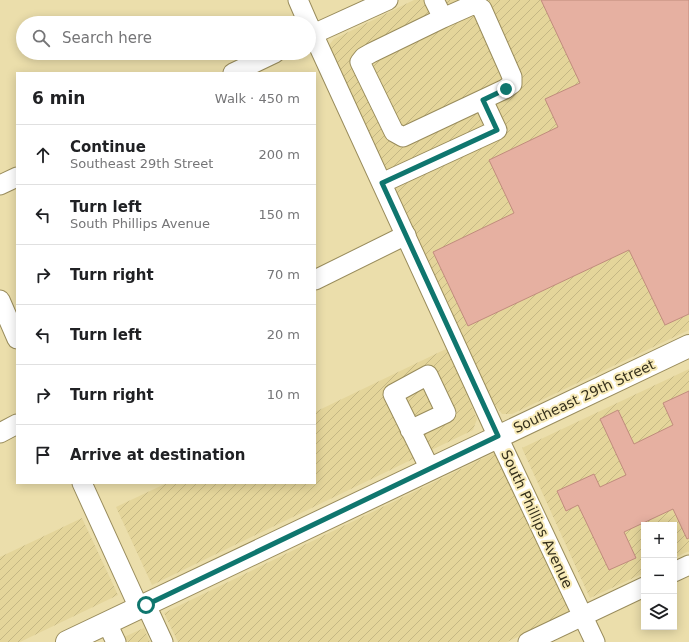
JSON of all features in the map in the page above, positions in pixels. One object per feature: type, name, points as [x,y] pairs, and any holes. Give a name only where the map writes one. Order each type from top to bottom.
[{"type":"main road","name":"Southeast 29th Street","points":[[77,640],[112,632],[142,606],[689,346]]},
{"type":"street","name":"South Phillips Avenue","points":[[298,0],[304,16]]},
{"type":"street","points":[[316,28],[388,0]]},
{"type":"street","points":[[434,0],[443,18]]},
{"type":"street","points":[[476,4],[482,9],[512,77],[512,84],[506,89],[403,137],[394,132],[360,62],[370,53],[443,18],[476,4]]},
{"type":"street","name":"South Phillips Avenue","points":[[316,43],[595,642]]},
{"type":"street","points":[[235,72],[260,60]]},
{"type":"street","points":[[382,183],[497,130],[483,100]]},
{"type":"street","points":[[0,185],[16,177]]},
{"type":"street","points":[[316,280],[406,235]]},
{"type":"street","points":[[0,300],[16,337]]},
{"type":"street","points":[[0,432],[16,424]]},
{"type":"street","points":[[410,430],[430,469]]},
{"type":"street","points":[[82,484],[142,606],[163,642]]},
{"type":"street","points":[[677,571],[689,565]]},
{"type":"street","points":[[528,642],[641,588]]},
{"type":"shaded area","points":[[414,0],[689,0],[689,330],[512,414],[502,414],[493,402],[467,351],[330,50],[330,44],[334,39]]},
{"type":"shaded area","points":[[448,348],[477,419],[473,430],[152,585],[116,507],[165,484],[316,484],[316,412]]},
{"type":"shaded area","points":[[689,369],[689,551],[677,557],[677,522],[641,522],[641,574],[590,598],[522,448]]},
{"type":"shaded area","points":[[496,452],[570,608],[565,615],[507,642],[178,642],[164,613]]},
{"type":"shaded area","points":[[82,518],[118,595],[20,642],[0,642],[0,557]]},
{"type":"shaded area","points":[[144,628],[150,642],[113,642]]},
{"type":"building","points":[[541,0],[689,0],[689,314],[665,325],[629,250],[468,326],[433,252],[514,213],[489,160],[558,127],[545,99],[580,83]]},
{"type":"building","points":[[689,391],[689,538],[687,539],[673,509],[645,522],[641,522],[641,524],[624,532],[636,558],[609,570],[578,505],[566,511],[557,491],[594,474],[600,487],[626,475],[600,419],[618,410],[634,444],[673,425],[663,403]]},
{"type":"route","points":[[146,605],[498,436],[382,183],[497,130],[483,100],[506,89]]}]
